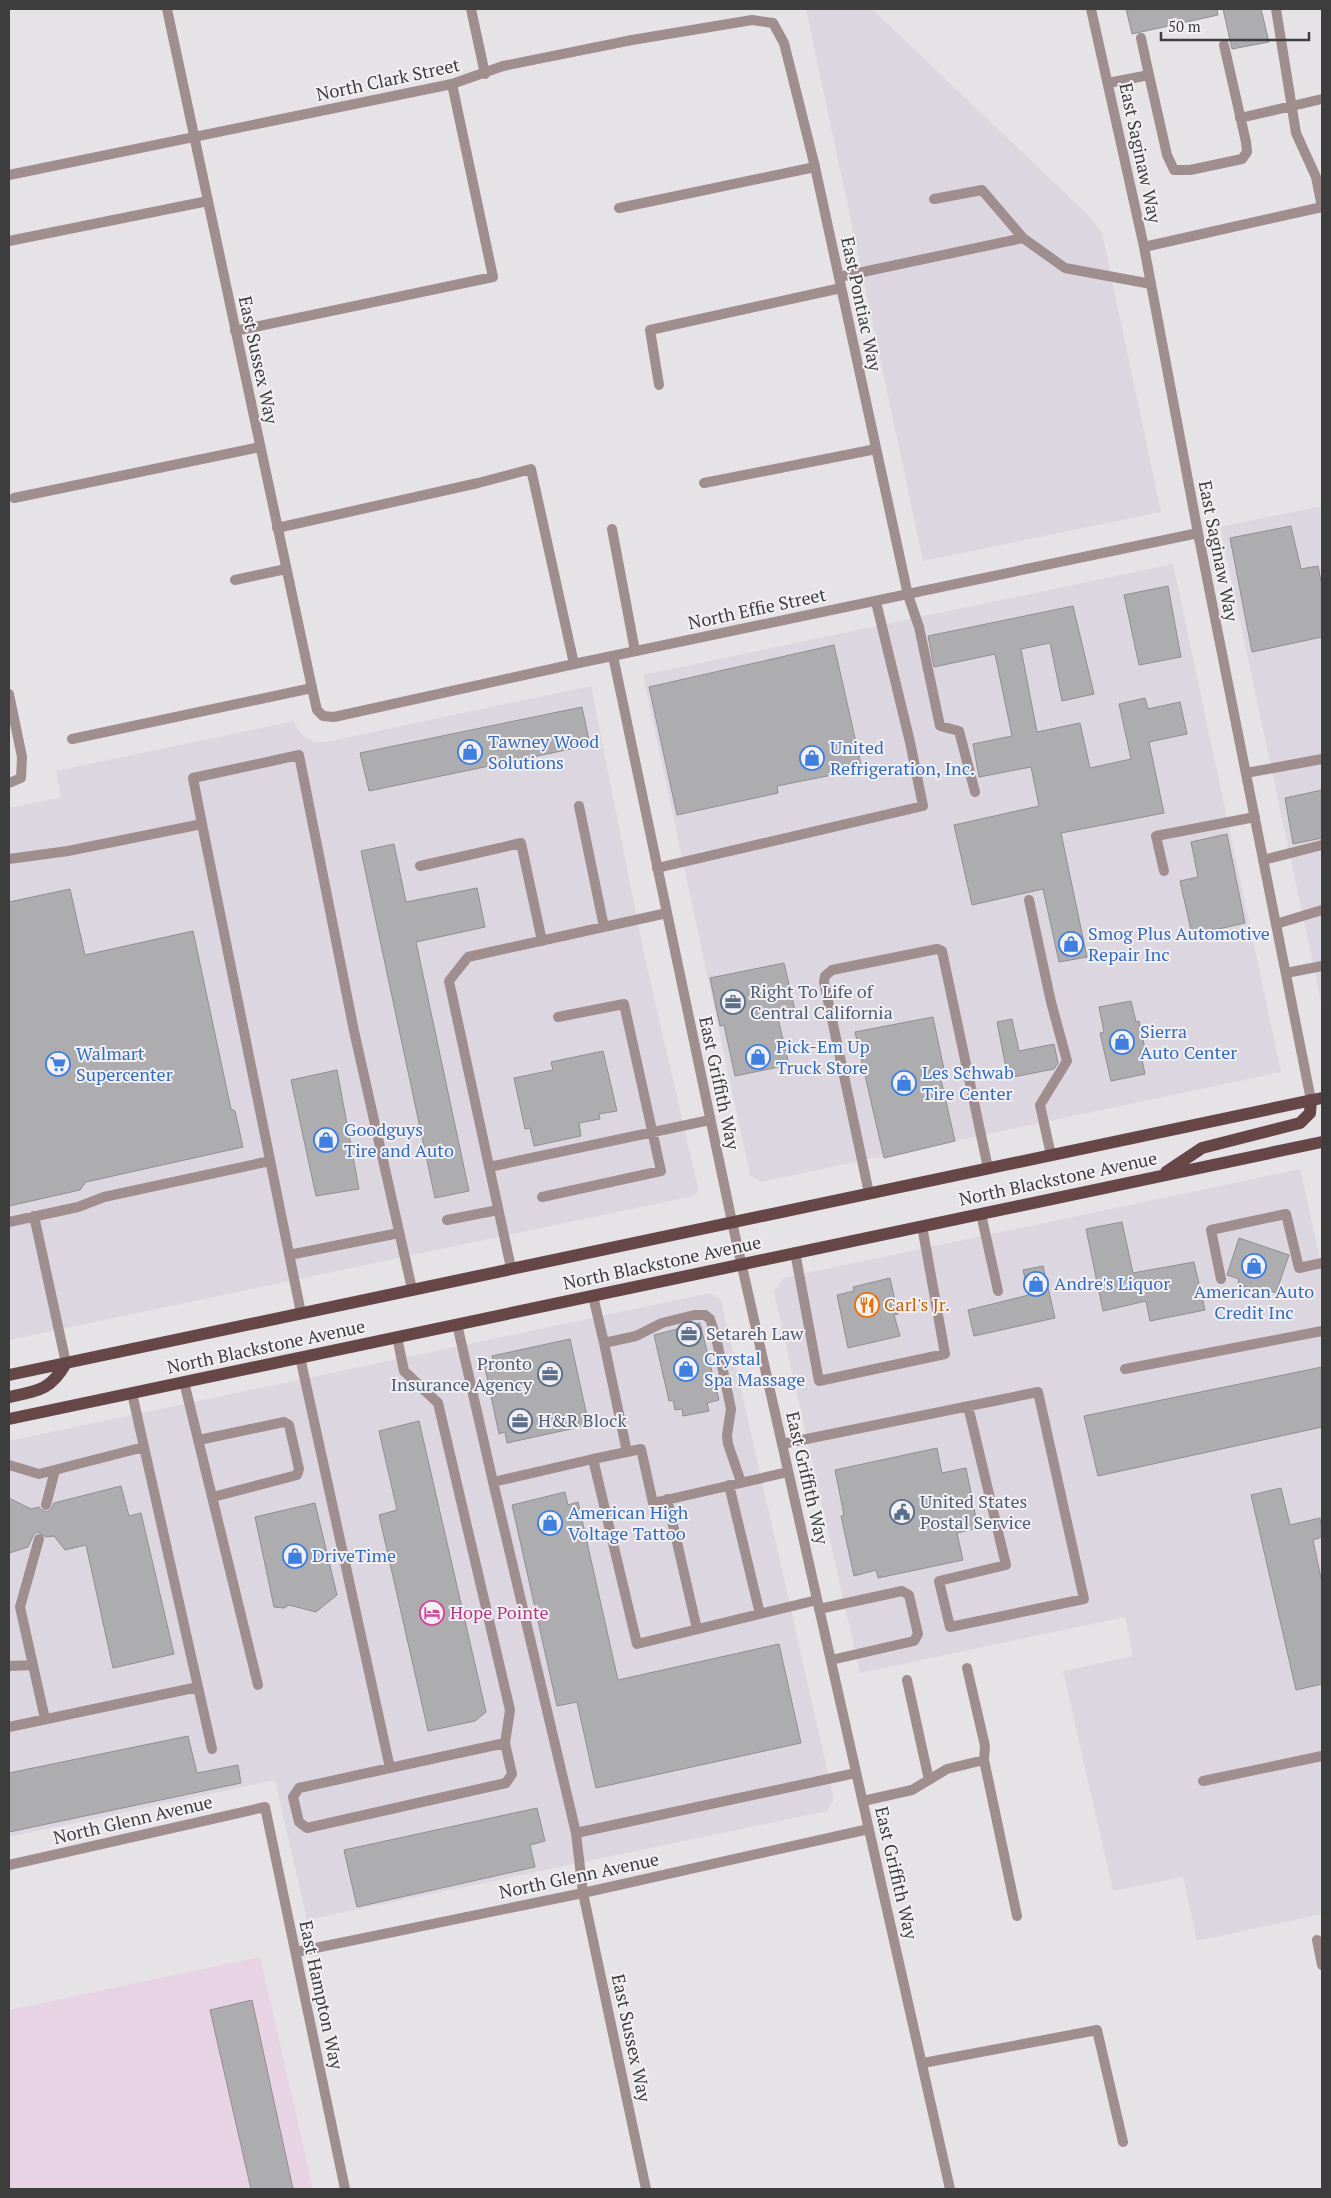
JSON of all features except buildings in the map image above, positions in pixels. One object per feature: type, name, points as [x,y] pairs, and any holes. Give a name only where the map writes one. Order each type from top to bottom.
[{"type":"main road","name":"North Blackstone Avenue","points":[[9,1375],[1317,1099]]},
{"type":"main road","points":[[1162,1175],[1202,1148],[1300,1123],[1310,1114],[1317,1099]]},
{"type":"main road","name":"North Blackstone Avenue","points":[[9,1419],[1322,1142]]},
{"type":"main road","points":[[9,1397],[45,1388],[57,1378],[66,1363]]},
{"type":"street","name":"East Sussex Way","points":[[167,9],[312,688],[317,710],[323,716]]},
{"type":"street","points":[[471,9],[485,74]]},
{"type":"street","name":"East Saginaw Way","points":[[1091,9],[1144,248],[1198,534],[1286,973],[1317,1099]]},
{"type":"street","points":[[1144,248],[1322,207],[1316,177],[1296,133],[1276,9]]},
{"type":"street","name":"North Clark Street","points":[[9,175],[452,84],[485,74],[503,66],[632,40],[752,20],[774,23]]},
{"type":"street","name":"East Pontiac Way","points":[[774,23],[784,43],[815,167],[908,595],[919,627],[940,726],[959,731],[975,792]]},
{"type":"street","points":[[1141,38],[1167,155],[1174,170],[1190,170],[1242,159],[1247,152],[1224,45]]},
{"type":"street","points":[[1108,83],[1149,75]]},
{"type":"street","points":[[236,331],[493,277],[452,84]]},
{"type":"street","points":[[1240,118],[1322,99]]},
{"type":"street","points":[[619,208],[815,167]]},
{"type":"street","points":[[934,199],[982,190],[1023,238],[1066,268],[1151,284]]},
{"type":"street","points":[[9,241],[208,200]]},
{"type":"street","points":[[839,277],[1023,238]]},
{"type":"street","points":[[659,386],[650,330],[842,288]]},
{"type":"street","points":[[14,498],[260,448]]},
{"type":"street","points":[[704,484],[876,450]]},
{"type":"street","points":[[277,528],[478,483],[531,469],[574,664]]},
{"type":"street","points":[[612,529],[635,651]]},
{"type":"street","name":"North Effie Street","points":[[323,716],[334,717],[635,651],[1198,534]]},
{"type":"street","points":[[235,580],[286,569]]},
{"type":"street","points":[[657,868],[923,806],[910,742],[876,602]]},
{"type":"street","name":"East Griffith Way","points":[[613,656],[732,1222],[950,2189]]},
{"type":"street","points":[[72,739],[312,688]]},
{"type":"street","points":[[9,694],[22,757],[21,778],[9,783]]},
{"type":"street","points":[[301,1313],[192,778],[299,755],[352,1021],[412,1289]]},
{"type":"street","points":[[1246,773],[1322,759]]},
{"type":"street","points":[[579,806],[604,927]]},
{"type":"street","points":[[1164,871],[1156,836],[1255,817]]},
{"type":"street","points":[[9,859],[68,851],[202,824]]},
{"type":"street","points":[[420,866],[521,843],[542,941]]},
{"type":"street","points":[[1263,860],[1322,845]]},
{"type":"street","points":[[1029,900],[1051,1002],[1067,1061],[1040,1105],[1051,1154]]},
{"type":"street","points":[[1276,924],[1322,910]]},
{"type":"street","points":[[511,1268],[449,981],[468,957],[667,913]]},
{"type":"street","points":[[869,1193],[824,982],[825,976],[832,970],[936,949],[942,951],[988,1168]]},
{"type":"street","points":[[1286,973],[1322,966]]},
{"type":"street","points":[[542,1196],[661,1171],[624,1004],[558,1017]]},
{"type":"street","points":[[489,1167],[710,1120]]},
{"type":"street","points":[[9,1222],[78,1207],[104,1197],[270,1161]]},
{"type":"street","points":[[447,1220],[498,1210]]},
{"type":"street","points":[[981,1214],[998,1291]]},
{"type":"street","points":[[1221,1279],[1211,1230],[1286,1214],[1300,1268],[1322,1263]]},
{"type":"street","points":[[34,1216],[66,1363]]},
{"type":"street","points":[[794,1252],[819,1381],[945,1354],[922,1226]]},
{"type":"street","points":[[289,1255],[399,1233]]},
{"type":"street","points":[[593,1296],[627,1452]]},
{"type":"street","points":[[604,1343],[636,1336],[662,1323],[694,1315],[705,1315],[710,1319],[716,1337],[731,1409],[727,1435],[728,1444],[741,1482]]},
{"type":"street","name":"East Sussex Way","points":[[457,1324],[576,1833],[583,1893],[646,2189]]},
{"type":"street","points":[[1125,1370],[1322,1331]]},
{"type":"street","points":[[396,1337],[404,1371],[438,1403],[510,1710],[505,1743],[512,1774],[506,1783],[307,1828],[299,1822],[293,1797],[298,1788],[505,1743]]},
{"type":"street","points":[[300,1357],[390,1768]]},
{"type":"street","points":[[184,1382],[258,1685]]},
{"type":"street","points":[[782,1444],[968,1406],[1038,1392],[1084,1599],[950,1627],[940,1581],[1006,1565],[968,1406]]},
{"type":"street","points":[[132,1393],[212,1749]]},
{"type":"street","points":[[199,1440],[284,1422],[290,1424],[299,1468],[297,1475],[213,1497]]},
{"type":"street","points":[[9,1465],[39,1474],[144,1447]]},
{"type":"street","points":[[493,1482],[641,1449],[653,1503],[788,1472]]},
{"type":"street","points":[[593,1459],[637,1644],[760,1614],[902,1591],[909,1595],[918,1634],[914,1641],[831,1660]]},
{"type":"street","points":[[46,1505],[55,1470]]},
{"type":"street","points":[[729,1485],[760,1614]]},
{"type":"street","points":[[667,1499],[698,1629]]},
{"type":"street","points":[[39,1538],[20,1607],[45,1719]]},
{"type":"street","points":[[9,1666],[33,1665]]},
{"type":"street","points":[[967,1668],[984,1746],[984,1760],[1017,1916]]},
{"type":"street","points":[[907,1680],[929,1780]]},
{"type":"street","points":[[9,1727],[198,1687]]},
{"type":"street","points":[[1203,1781],[1322,1756]]},
{"type":"street","points":[[863,1801],[912,1790],[946,1770],[984,1760]]},
{"type":"street","points":[[576,1833],[856,1773]]},
{"type":"street","name":"North Glenn Avenue","points":[[9,1865],[265,1807]]},
{"type":"street","name":"East Hampton Way","points":[[265,1807],[345,2189]]},
{"type":"street","name":"North Glenn Avenue","points":[[296,1952],[583,1893],[869,1830]]},
{"type":"street","points":[[1316,1940],[1322,1965]]},
{"type":"street","points":[[923,2063],[1097,2030],[1123,2142]]},
{"type":"shaded area","points":[[806,9],[872,9],[1087,214],[1102,233],[1161,512],[923,561]]},
{"type":"shaded area","points":[[1322,506],[1322,1006],[1220,527]]},
{"type":"shaded area","points":[[1173,564],[1281,1072],[761,1182],[750,1175],[643,675]]},
{"type":"shaded area","points":[[591,686],[644,954],[698,1188],[697,1193],[693,1196],[9,1340],[9,808],[61,797],[56,771],[294,721],[299,731],[306,738],[315,742],[326,742]]},
{"type":"shaded area","points":[[1300,1169],[1322,1268],[1322,1914],[1197,1941],[1183,1877],[1113,1891],[1063,1671],[1133,1656],[1125,1617],[860,1673],[774,1292],[783,1278]]},
{"type":"shaded area","points":[[710,1293],[721,1300],[834,1800],[827,1811],[307,1920],[275,1780],[9,1837],[9,1441]]},
{"type":"shaded area","points":[[260,1957],[313,2189],[9,2189],[9,2010]]},
{"type":"place","name":"Tawney Wood Solutions","points":[[470,752]]},
{"type":"place","name":"United Refrigeration, Inc.","points":[[812,758]]},
{"type":"place","name":"Smog Plus Automotive Repair Inc","points":[[1071,944]]},
{"type":"place","name":"Right To Life of Central California","points":[[733,1002]]},
{"type":"place","name":"Sierra Auto Center","points":[[1122,1042]]},
{"type":"place","name":"Pick-Em Up Truck Store","points":[[758,1057]]},
{"type":"place","name":"Walmart Supercenter","points":[[58,1064]]},
{"type":"place","name":"Les Schwab Tire Center","points":[[904,1083]]},
{"type":"place","name":"Goodguys Tire and Auto","points":[[326,1140]]},
{"type":"place","name":"American Auto Credit Inc","points":[[1254,1266]]},
{"type":"place","name":"Andre's Liquor","points":[[1036,1284]]},
{"type":"place","name":"Carl's Jr.","points":[[867,1305]]},
{"type":"place","name":"Setareh Law","points":[[689,1334]]},
{"type":"place","name":"Crystal Spa Massage","points":[[686,1369]]},
{"type":"place","name":"Pronto Insurance Agency","points":[[550,1374]]},
{"type":"place","name":"H&R Block","points":[[520,1421]]},
{"type":"place","name":"United States Postal Service","points":[[902,1512]]},
{"type":"place","name":"American High Voltage Tattoo","points":[[550,1523]]},
{"type":"place","name":"DriveTime","points":[[295,1556]]},
{"type":"place","name":"Hope Pointe","points":[[432,1613]]}]
